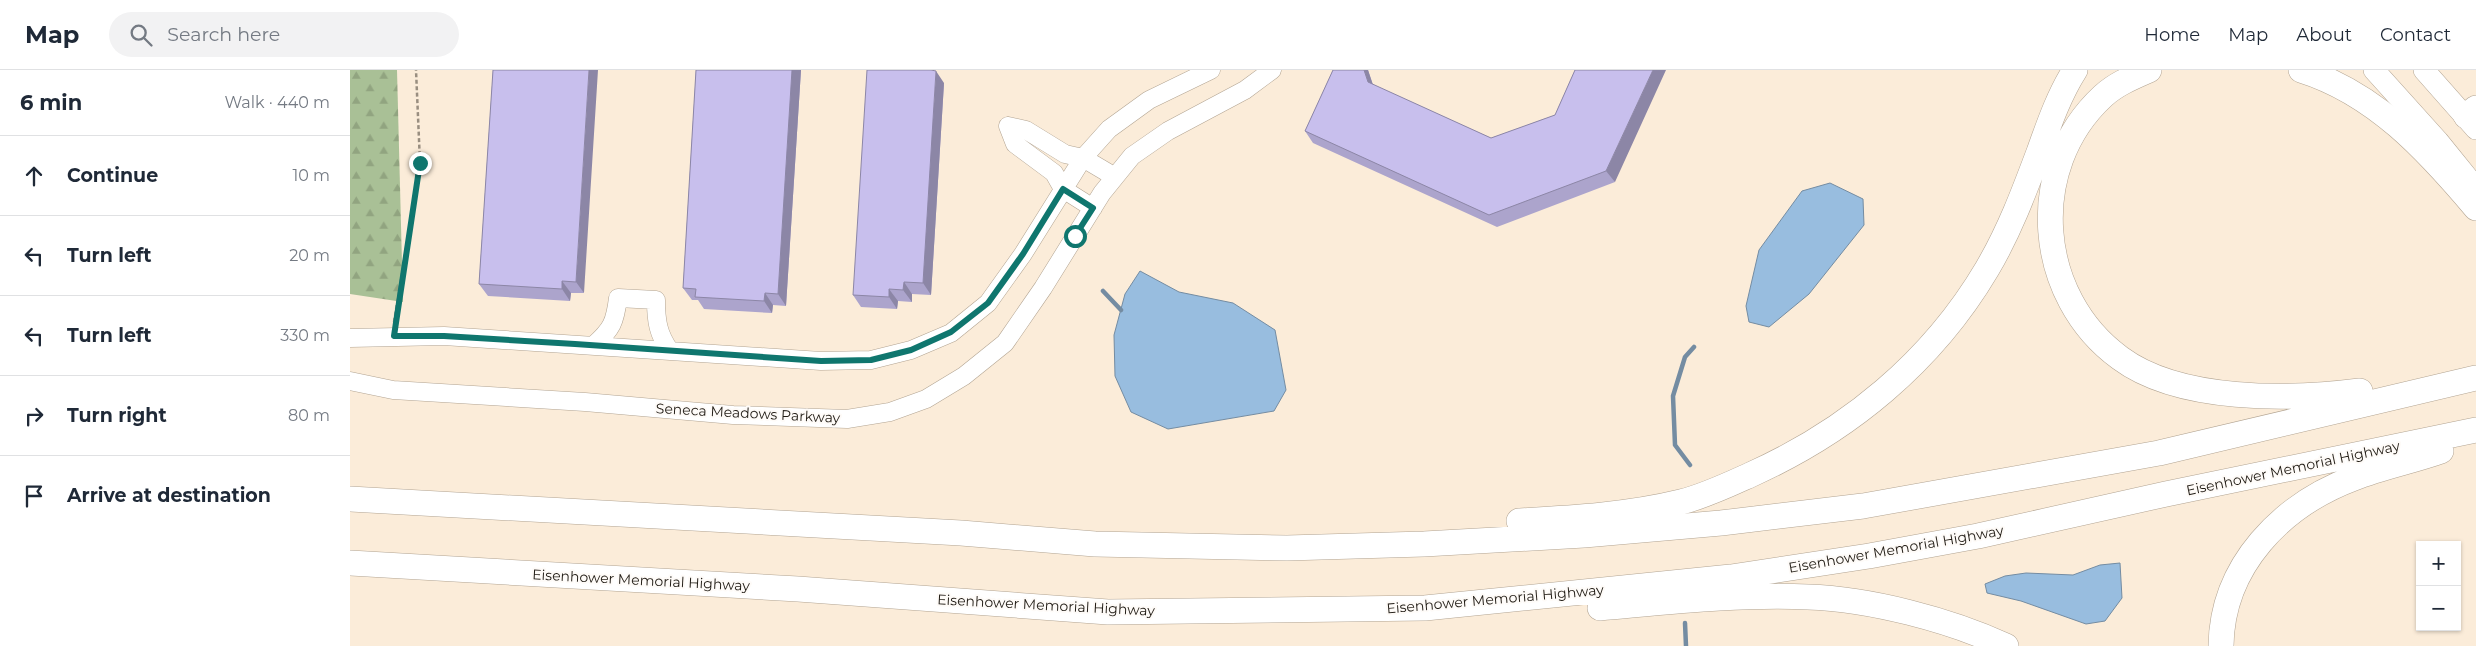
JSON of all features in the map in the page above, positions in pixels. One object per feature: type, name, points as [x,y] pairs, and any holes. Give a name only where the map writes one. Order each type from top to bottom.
[{"type":"highway","points":[[1095,544],[1287,531],[1422,528],[1583,517],[1681,502],[1725,486],[1811,446],[1853,417],[1894,384],[1930,346],[1965,303],[1987,269],[2008,229],[2056,105],[2075,70]]},
{"type":"highway","points":[[2149,70],[2129,79],[2103,96],[2079,126],[2064,152],[2054,180],[2050,211],[2052,247],[2058,275],[2074,308],[2094,336],[2121,359],[2148,374],[2183,385],[2227,393],[2272,396],[2324,396],[2476,376]]},
{"type":"highway","points":[[2301,70],[2352,92],[2385,115],[2417,141],[2476,208]]},
{"type":"highway","points":[[350,499],[962,533],[1095,544],[1287,548],[1424,544],[1702,524],[1864,506],[2159,453],[2476,376]]},
{"type":"highway","name":"Eisenhower Memorial Highway","points":[[350,563],[798,589],[1108,612],[1425,608],[1731,577],[1869,556],[1978,536],[2166,494],[2476,430]]},
{"type":"highway","points":[[2221,646],[2226,606],[2235,582],[2262,539],[2282,518],[2327,490],[2355,477],[2476,440]]},
{"type":"highway","points":[[1425,608],[1586,609],[1731,596],[1809,597],[1903,612],[1947,624],[2006,646]]},
{"type":"main road","points":[[2374,70],[2438,141],[2476,188]]},
{"type":"main road","points":[[2424,70],[2473,118]]},
{"type":"street","points":[[350,338],[444,336],[831,361],[871,360],[911,350],[951,332],[988,303],[1023,254],[1083,158],[1109,129],[1149,100],[1211,70]]},
{"type":"street","name":"Seneca Meadows Parkway","points":[[350,381],[393,390],[585,402],[733,415],[847,419],[890,412],[926,399],[964,376],[1005,343],[1043,288],[1093,208],[1132,156],[1168,131],[1246,90],[1272,70]]},
{"type":"street","points":[[1093,208],[1063,189],[1054,173],[1015,144],[1008,126],[1026,130],[1064,154],[1083,158],[1115,177]]},
{"type":"street","points":[[594,345],[609,332],[615,319],[618,298],[656,300],[656,322],[660,336],[670,350]]},
{"type":"path","points":[[394,336],[420,163],[416,70]]},
{"type":"green space","points":[[350,70],[397,70],[403,302],[350,294]]},
{"type":"water","points":[[1830,183],[1863,199],[1864,225],[1809,294],[1769,327],[1749,322],[1746,306],[1759,250],[1802,191]]},
{"type":"water","points":[[1140,271],[1179,292],[1233,303],[1275,330],[1286,390],[1274,411],[1168,429],[1131,412],[1115,376],[1114,335],[1125,294]]},
{"type":"water","points":[[2120,563],[2122,598],[2105,621],[2086,624],[2021,601],[1987,593],[1985,584],[2005,576],[2026,573],[2073,575],[2100,565]]},
{"type":"building","points":[[493,70],[589,70],[576,282],[562,281],[562,289],[479,284]]},
{"type":"building","points":[[696,70],[792,70],[778,294],[765,293],[764,301],[695,297],[696,289],[683,288]]},
{"type":"building","points":[[867,70],[936,71],[923,283],[904,282],[903,290],[889,289],[889,297],[853,295]]},
{"type":"building","points":[[1333,70],[1364,70],[1368,82],[1491,138],[1555,115],[1575,70],[1653,70],[1606,171],[1489,215],[1305,131]]},
{"type":"waterway","points":[[1103,291],[1121,310]]},
{"type":"waterway","points":[[1690,465],[1675,445],[1673,396],[1685,357],[1694,347]]},
{"type":"waterway","points":[[1685,623],[1686,646]]},
{"type":"route","points":[[420,163],[394,320],[394,336],[444,336],[821,361],[871,360],[911,350],[951,332],[988,303],[1023,254],[1063,189],[1093,208],[1075,236]]}]
